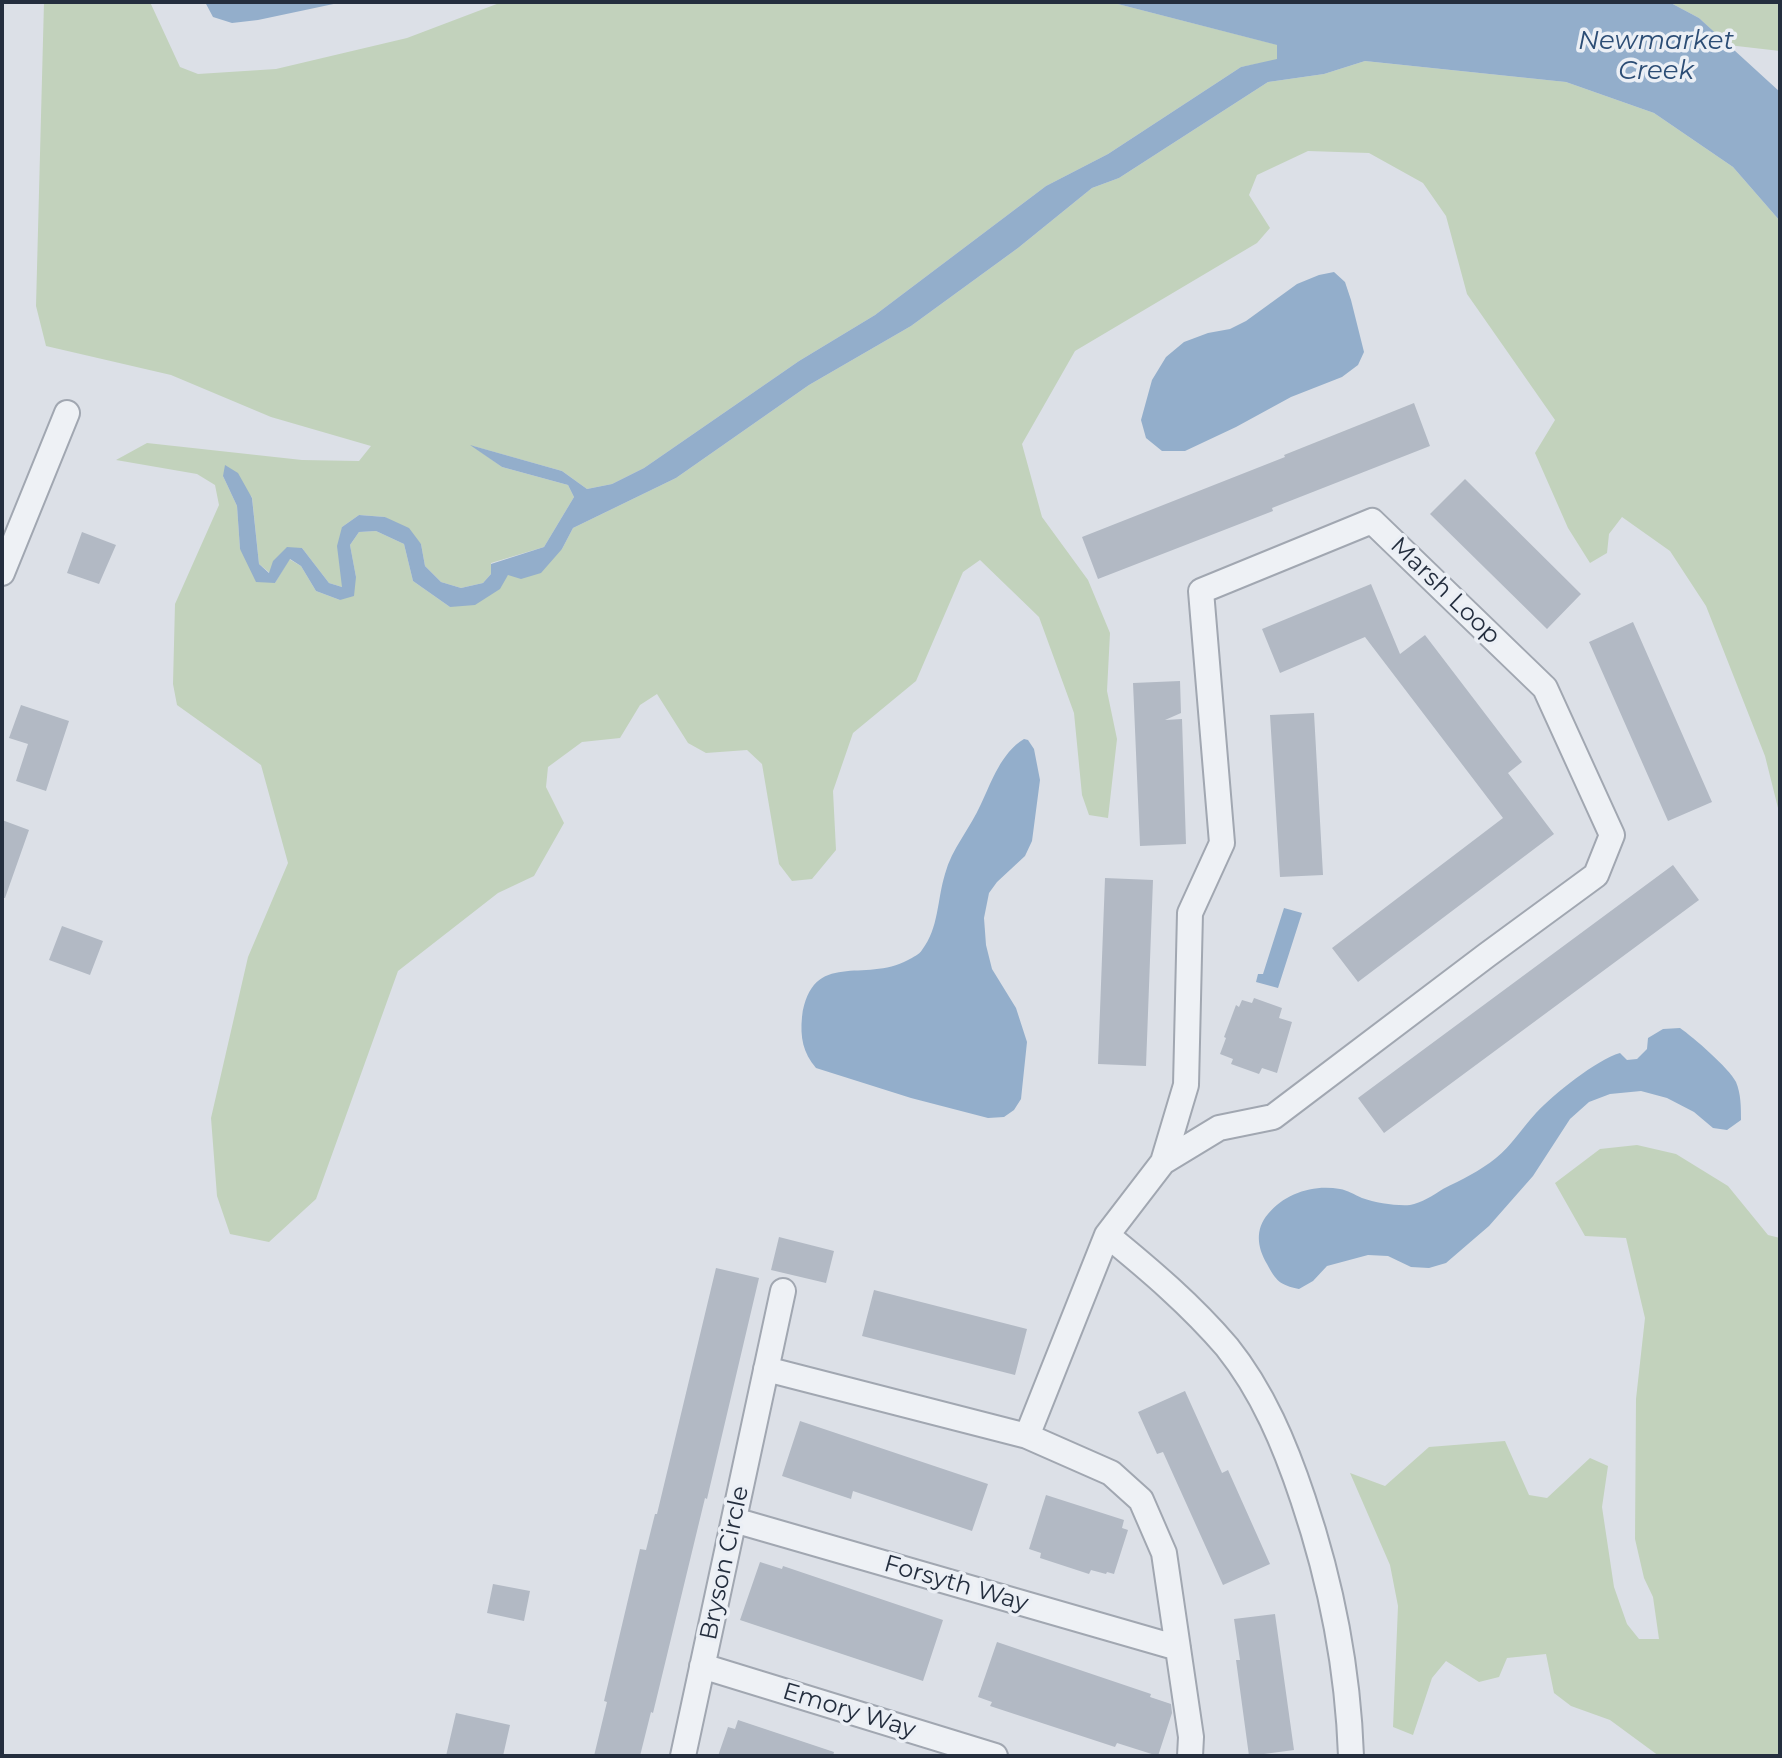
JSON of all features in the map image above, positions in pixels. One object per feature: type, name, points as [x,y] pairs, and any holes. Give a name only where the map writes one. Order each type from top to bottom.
[{"type":"street","points":[[2,573],[67,413]]},
{"type":"street","name":"Marsh Loop","points":[[1107,1235],[1163,1162],[1186,1085],[1190,913],[1222,843],[1201,591],[1372,521],[1545,688],[1612,835],[1596,875],[1273,1117],[1219,1128],[1163,1162]]},
{"type":"street","points":[[1027,1436],[1107,1235],[1187,1303],[1228,1349],[1256,1389],[1280,1436],[1314,1530],[1333,1603],[1346,1683],[1351,1756]]},
{"type":"street","name":"Bryson Circle","points":[[683,1756],[783,1291]]},
{"type":"street","points":[[766,1369],[1027,1436],[1111,1473],[1141,1500],[1164,1553],[1191,1737],[1190,1756]]},
{"type":"street","name":"Forsyth Way","points":[[734,1520],[1178,1648]]},
{"type":"street","name":"Emory Way","points":[[702,1666],[995,1756]]},
{"type":"green space","points":[[44,2],[150,2],[180,67],[198,74],[276,69],[407,38],[502,2],[1110,2],[1278,45],[1277,60],[1241,67],[1108,154],[1046,186],[875,315],[799,361],[644,468],[612,484],[587,489],[562,471],[473,446],[502,467],[568,485],[574,497],[544,547],[491,563],[491,574],[483,583],[461,588],[441,582],[425,566],[421,544],[385,517],[359,515],[342,527],[342,587],[329,583],[302,548],[270,573],[259,564],[252,497],[223,476],[237,506],[240,549],[275,583],[289,559],[301,566],[316,591],[340,600],[356,577],[350,545],[359,532],[376,531],[404,544],[413,581],[450,607],[562,549],[573,528],[676,478],[809,385],[911,326],[1018,248],[1092,188],[1119,178],[1268,82],[1324,74],[1365,61],[1566,82],[1654,113],[1733,167],[1780,221],[1780,816],[1765,756],[1706,606],[1670,551],[1622,517],[1609,534],[1607,553],[1590,563],[1568,528],[1535,453],[1555,420],[1467,294],[1446,216],[1423,183],[1369,153],[1308,151],[1257,175],[1249,195],[1270,228],[1257,243],[1075,351],[1022,444],[1042,517],[1088,580],[1110,633],[1107,691],[1117,739],[1108,818],[1089,815],[1082,795],[1074,713],[1039,617],[980,560],[963,572],[916,681],[853,733],[833,791],[836,850],[812,879],[792,881],[779,864],[762,764],[747,750],[706,753],[688,743],[657,694],[640,705],[620,738],[582,742],[548,767],[546,787],[564,823],[534,876],[498,893],[398,971],[316,1199],[269,1242],[230,1234],[217,1196],[211,1118],[248,957],[288,863],[261,765],[177,705],[173,684],[175,604],[219,505],[215,485],[197,474],[116,460],[147,443],[302,460],[359,461],[371,446],[271,417],[171,375],[46,346],[36,306]]},
{"type":"green space","points":[[1669,2],[1780,2],[1780,51],[1728,45],[1699,18]]},
{"type":"green space","points":[[1637,1145],[1676,1154],[1728,1186],[1768,1235],[1780,1238],[1780,1756],[1659,1756],[1610,1720],[1571,1706],[1554,1693],[1546,1654],[1507,1658],[1499,1677],[1479,1682],[1446,1661],[1432,1678],[1413,1735],[1393,1727],[1398,1606],[1390,1565],[1350,1473],[1385,1486],[1429,1447],[1505,1441],[1529,1495],[1547,1498],[1590,1458],[1608,1466],[1602,1507],[1614,1587],[1627,1624],[1639,1639],[1659,1639],[1653,1597],[1644,1578],[1635,1539],[1636,1399],[1645,1318],[1626,1238],[1585,1236],[1555,1183],[1600,1149]]},
{"type":"water","points":[[205,2],[343,2],[232,23],[213,17]]},
{"type":"water","name":"Newmarket Creek","points":[[1110,2],[1669,2],[1699,18],[1780,92],[1780,221],[1733,167],[1654,113],[1566,82],[1365,61],[1324,74],[1268,82],[1119,178],[1092,188],[1018,248],[911,326],[809,385],[676,478],[573,528],[562,549],[541,573],[521,579],[508,575],[500,589],[475,605],[450,607],[413,581],[404,544],[376,531],[359,532],[350,545],[356,577],[354,596],[340,600],[316,591],[301,566],[290,559],[275,583],[256,582],[240,549],[237,506],[223,476],[225,465],[238,473],[252,498],[259,564],[269,573],[273,561],[287,547],[302,548],[329,583],[342,587],[337,546],[342,527],[359,515],[385,517],[409,528],[421,544],[425,566],[441,582],[461,588],[483,583],[491,574],[491,564],[544,547],[574,497],[568,485],[502,467],[470,445],[562,471],[587,489],[612,484],[644,468],[799,361],[875,315],[1046,186],[1108,154],[1241,67],[1277,59],[1277,45]]},
{"type":"water","points":[[1334,272],[1345,282],[1351,300],[1364,352],[1358,365],[1342,377],[1291,397],[1185,451],[1162,451],[1146,438],[1141,420],[1152,380],[1166,357],[1184,342],[1230,329],[1246,321],[1297,284]]},
{"type":"water","points":[[1024,739],[1034,749],[1040,780],[1032,841],[1025,856],[989,893],[984,918],[992,969],[1016,1008],[1027,1042],[1021,1099],[1014,1110],[1004,1117],[988,1118],[816,1068],[805,1051],[802,1038],[802,1017],[808,996],[817,982],[829,975],[892,967],[921,952],[932,932],[952,856],[1003,760]]},
{"type":"water","points":[[1284,908],[1302,913],[1278,988],[1256,982],[1258,974],[1263,974]]},
{"type":"water","points":[[1680,1028],[1719,1061],[1736,1082],[1741,1120],[1727,1130],[1713,1128],[1694,1112],[1667,1098],[1641,1091],[1610,1094],[1589,1102],[1570,1119],[1533,1176],[1489,1226],[1446,1263],[1429,1268],[1411,1267],[1388,1256],[1368,1255],[1327,1266],[1313,1281],[1299,1289],[1283,1284],[1270,1270],[1261,1251],[1259,1232],[1268,1214],[1291,1196],[1310,1189],[1330,1188],[1386,1204],[1410,1205],[1423,1201],[1496,1158],[1544,1105],[1588,1070],[1620,1053],[1627,1060],[1637,1059],[1647,1049],[1648,1038],[1663,1029]]},
{"type":"building","points":[[1414,403],[1430,446],[1098,579],[1082,537]]},
{"type":"building","points":[[1465,479],[1581,594],[1547,629],[1430,514]]},
{"type":"building","points":[[82,532],[116,545],[99,584],[67,573]]},
{"type":"building","points":[[1371,584],[1400,654],[1425,635],[1522,762],[1508,773],[1554,834],[1358,982],[1332,948],[1503,818],[1365,637],[1280,673],[1262,629]]},
{"type":"building","points":[[1633,622],[1712,802],[1668,821],[1589,642]]},
{"type":"building","points":[[1180,681],[1181,713],[1165,720],[1182,719],[1186,844],[1140,846],[1133,683]]},
{"type":"building","points":[[21,705],[69,721],[46,791],[16,781],[28,744],[9,738]]},
{"type":"building","points":[[1314,713],[1323,875],[1280,877],[1270,715]]},
{"type":"building","points":[[2,820],[29,830],[5,898],[2,898]]},
{"type":"building","points":[[1673,865],[1699,900],[1384,1133],[1358,1098]]},
{"type":"building","points":[[1105,878],[1153,880],[1146,1066],[1098,1064]]},
{"type":"building","points":[[62,926],[103,941],[90,975],[49,960]]},
{"type":"building","points":[[1254,998],[1282,1008],[1279,1018],[1292,1022],[1277,1073],[1262,1068],[1259,1074],[1231,1064],[1233,1059],[1220,1054],[1236,1005],[1239,1007],[1242,1000],[1252,1003]]},
{"type":"building","points":[[779,1237],[834,1251],[826,1283],[771,1270]]},
{"type":"building","points":[[716,1268],[759,1278],[707,1499],[640,1756],[594,1756],[640,1549],[646,1550],[657,1514]]},
{"type":"building","points":[[874,1290],[1027,1329],[1015,1375],[862,1336]]},
{"type":"building","points":[[1185,1391],[1222,1473],[1228,1470],[1270,1564],[1223,1585],[1163,1452],[1157,1454],[1138,1412]]},
{"type":"building","points":[[800,1421],[988,1484],[972,1531],[853,1491],[851,1499],[782,1476]]},
{"type":"building","points":[[1046,1495],[1124,1520],[1122,1528],[1128,1530],[1114,1574],[1091,1570],[1089,1574],[1040,1558],[1041,1553],[1029,1549]]},
{"type":"building","points":[[760,1562],[782,1569],[783,1566],[943,1620],[923,1681],[740,1620]]},
{"type":"building","points":[[493,1584],[530,1591],[524,1621],[487,1613]]},
{"type":"building","points":[[1275,1614],[1294,1750],[1249,1756],[1236,1660],[1240,1660],[1234,1619]]},
{"type":"building","points":[[997,1642],[1151,1694],[1150,1697],[1171,1704],[1172,1713],[1158,1756],[1117,1743],[1115,1747],[990,1706],[992,1702],[978,1697]]},
{"type":"building","points":[[456,1713],[510,1725],[503,1756],[446,1756]]},
{"type":"building","points":[[738,1720],[834,1752],[833,1756],[718,1756],[728,1727],[735,1729]]}]
